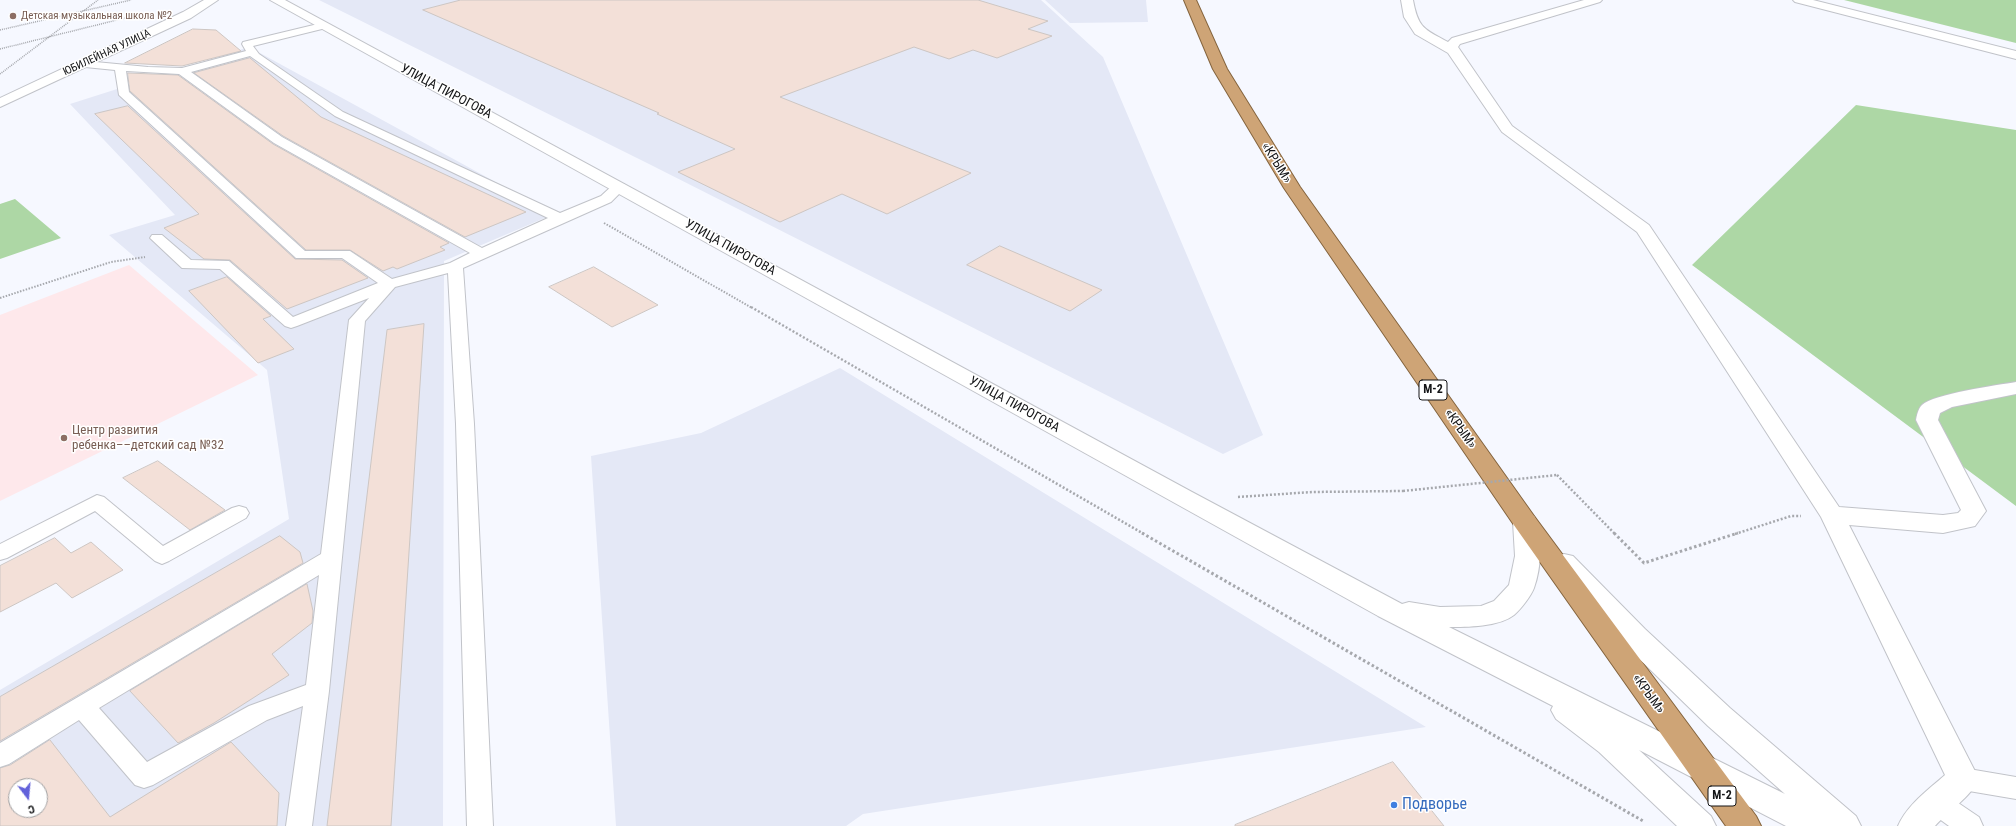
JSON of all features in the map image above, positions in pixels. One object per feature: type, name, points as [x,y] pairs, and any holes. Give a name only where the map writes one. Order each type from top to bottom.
[{"type":"highway","name":"«КРЫМ»","points":[[1190,0],[1220,68],[1292,188],[1525,522],[1700,766]]},
{"type":"highway","name":"М-2","points":[[1700,766],[1745,826]]},
{"type":"street","name":"ЮБИЛЕЙНАЯ УЛИЦА","points":[[0,103],[187,15],[212,0]]},
{"type":"street","name":"УЛИЦА ПИРОГОВА","points":[[276,0],[1388,609]]},
{"type":"street","points":[[1407,0],[1410,17],[1419,31],[1453,50],[1506,129],[1642,229],[1832,515],[1963,779],[1936,802],[1914,826]]},
{"type":"street","points":[[1453,50],[1452,46],[1456,41],[1596,0]]},
{"type":"street","points":[[1799,0],[2016,55]]},
{"type":"street","points":[[1832,515],[1943,524],[1966,520],[1974,511],[1927,420],[1930,409],[1946,402],[2016,388]]},
{"type":"street","points":[[1388,609],[1440,617],[1483,616],[1504,608],[1521,588],[1528,556],[1525,522]]},
{"type":"street","points":[[1525,522],[1635,637],[1719,717],[1845,826]]},
{"type":"street","points":[[1388,609],[1818,826]]},
{"type":"street","points":[[1388,609],[1512,670],[1610,743],[1700,826]]},
{"type":"lane","points":[[322,26],[247,44],[253,52],[339,114],[559,218]]},
{"type":"lane","points":[[85,64],[182,71],[253,52]]},
{"type":"lane","points":[[120,67],[122,93],[301,255],[345,254],[390,284]]},
{"type":"lane","points":[[182,71],[278,140],[482,254]]},
{"type":"lane","points":[[163,244],[187,264],[224,264],[291,323],[390,284],[455,266],[559,218],[606,199],[619,187]]},
{"type":"lane","points":[[455,266],[465,424],[480,826]]},
{"type":"lane","points":[[299,826],[317,691],[357,320],[390,284]]},
{"type":"lane","points":[[0,553],[97,502],[162,556],[240,513]]},
{"type":"lane","points":[[0,756],[331,558]]},
{"type":"lane","points":[[82,706],[144,778],[258,713],[317,691]]},
{"type":"lane","points":[[1963,779],[2016,788]]},
{"type":"lane","points":[[1936,802],[1970,826]]},
{"type":"path","points":[[0,74],[98,0]]},
{"type":"path","points":[[0,30],[131,0]]},
{"type":"path","points":[[580,209],[1643,821]]},
{"type":"path","points":[[0,298],[111,262],[146,257],[163,244]]},
{"type":"path","points":[[1236,497],[1312,492],[1403,491],[1557,475],[1644,563],[1791,516],[1832,515]]},
{"type":"shaded area","points":[[319,0],[1041,0],[1103,57],[1263,435],[1223,454],[649,164]]},
{"type":"shaded area","points":[[1045,0],[1146,0],[1148,22],[1070,23]]},
{"type":"shaded area","points":[[249,47],[554,214],[444,261],[443,826],[0,826],[0,690],[289,519],[267,370],[109,235],[175,215],[70,104]]},
{"type":"shaded area","name":"Центр развития ребенка––детский сад №32","points":[[129,265],[258,375],[0,501],[0,315]]},
{"type":"shaded area","points":[[840,368],[1426,727],[863,814],[846,826],[616,826],[591,456],[701,433]]},
{"type":"green space","points":[[1844,0],[2016,0],[2016,43]]},
{"type":"green space","points":[[1856,105],[2016,130],[2016,506],[1692,265]]},
{"type":"green space","points":[[15,199],[61,238],[0,259],[0,204]]},
{"type":"building","points":[[461,0],[978,0],[1048,21],[1028,29],[1052,36],[997,58],[973,50],[949,59],[914,47],[780,97],[971,173],[887,214],[842,194],[780,222],[678,172],[735,149],[657,114],[659,113],[423,10]]},
{"type":"building","points":[[193,29],[216,30],[241,51],[182,66],[125,63]]},
{"type":"building","points":[[250,58],[321,117],[526,212],[465,237],[283,136],[194,73]]},
{"type":"building","points":[[128,73],[178,75],[273,144],[449,243],[440,247],[445,250],[397,269],[393,267],[383,271],[350,250],[306,250],[130,91]]},
{"type":"building","points":[[128,106],[295,259],[342,260],[368,278],[287,309],[230,260],[204,259],[164,228],[199,214],[95,114]]},
{"type":"building","points":[[1000,246],[1102,290],[1070,311],[967,265]]},
{"type":"building","points":[[594,267],[658,305],[612,327],[549,287]]},
{"type":"building","points":[[227,277],[271,316],[263,319],[294,349],[258,363],[189,291]]},
{"type":"building","points":[[424,324],[391,826],[327,826],[387,330]]},
{"type":"building","points":[[158,461],[225,510],[190,530],[123,478]]},
{"type":"building","points":[[280,536],[300,552],[303,563],[0,741],[0,697]]},
{"type":"building","points":[[55,538],[71,553],[91,542],[123,570],[72,598],[56,583],[0,612],[0,566]]},
{"type":"building","points":[[307,584],[313,611],[312,623],[272,654],[289,675],[214,723],[178,743],[130,691]]},
{"type":"building","points":[[50,740],[110,817],[231,742],[279,793],[277,826],[0,826],[0,768],[10,765]]},
{"type":"building","points":[[1393,762],[1444,826],[1235,826],[1235,825]]},
{"type":"place","name":"Детская музыкальная школа №2","points":[[13,16]]},
{"type":"place","name":"Центр развития ребенка––детский сад №32","points":[[64,438]]},
{"type":"place","name":"Подворье","points":[[1394,805]]}]
